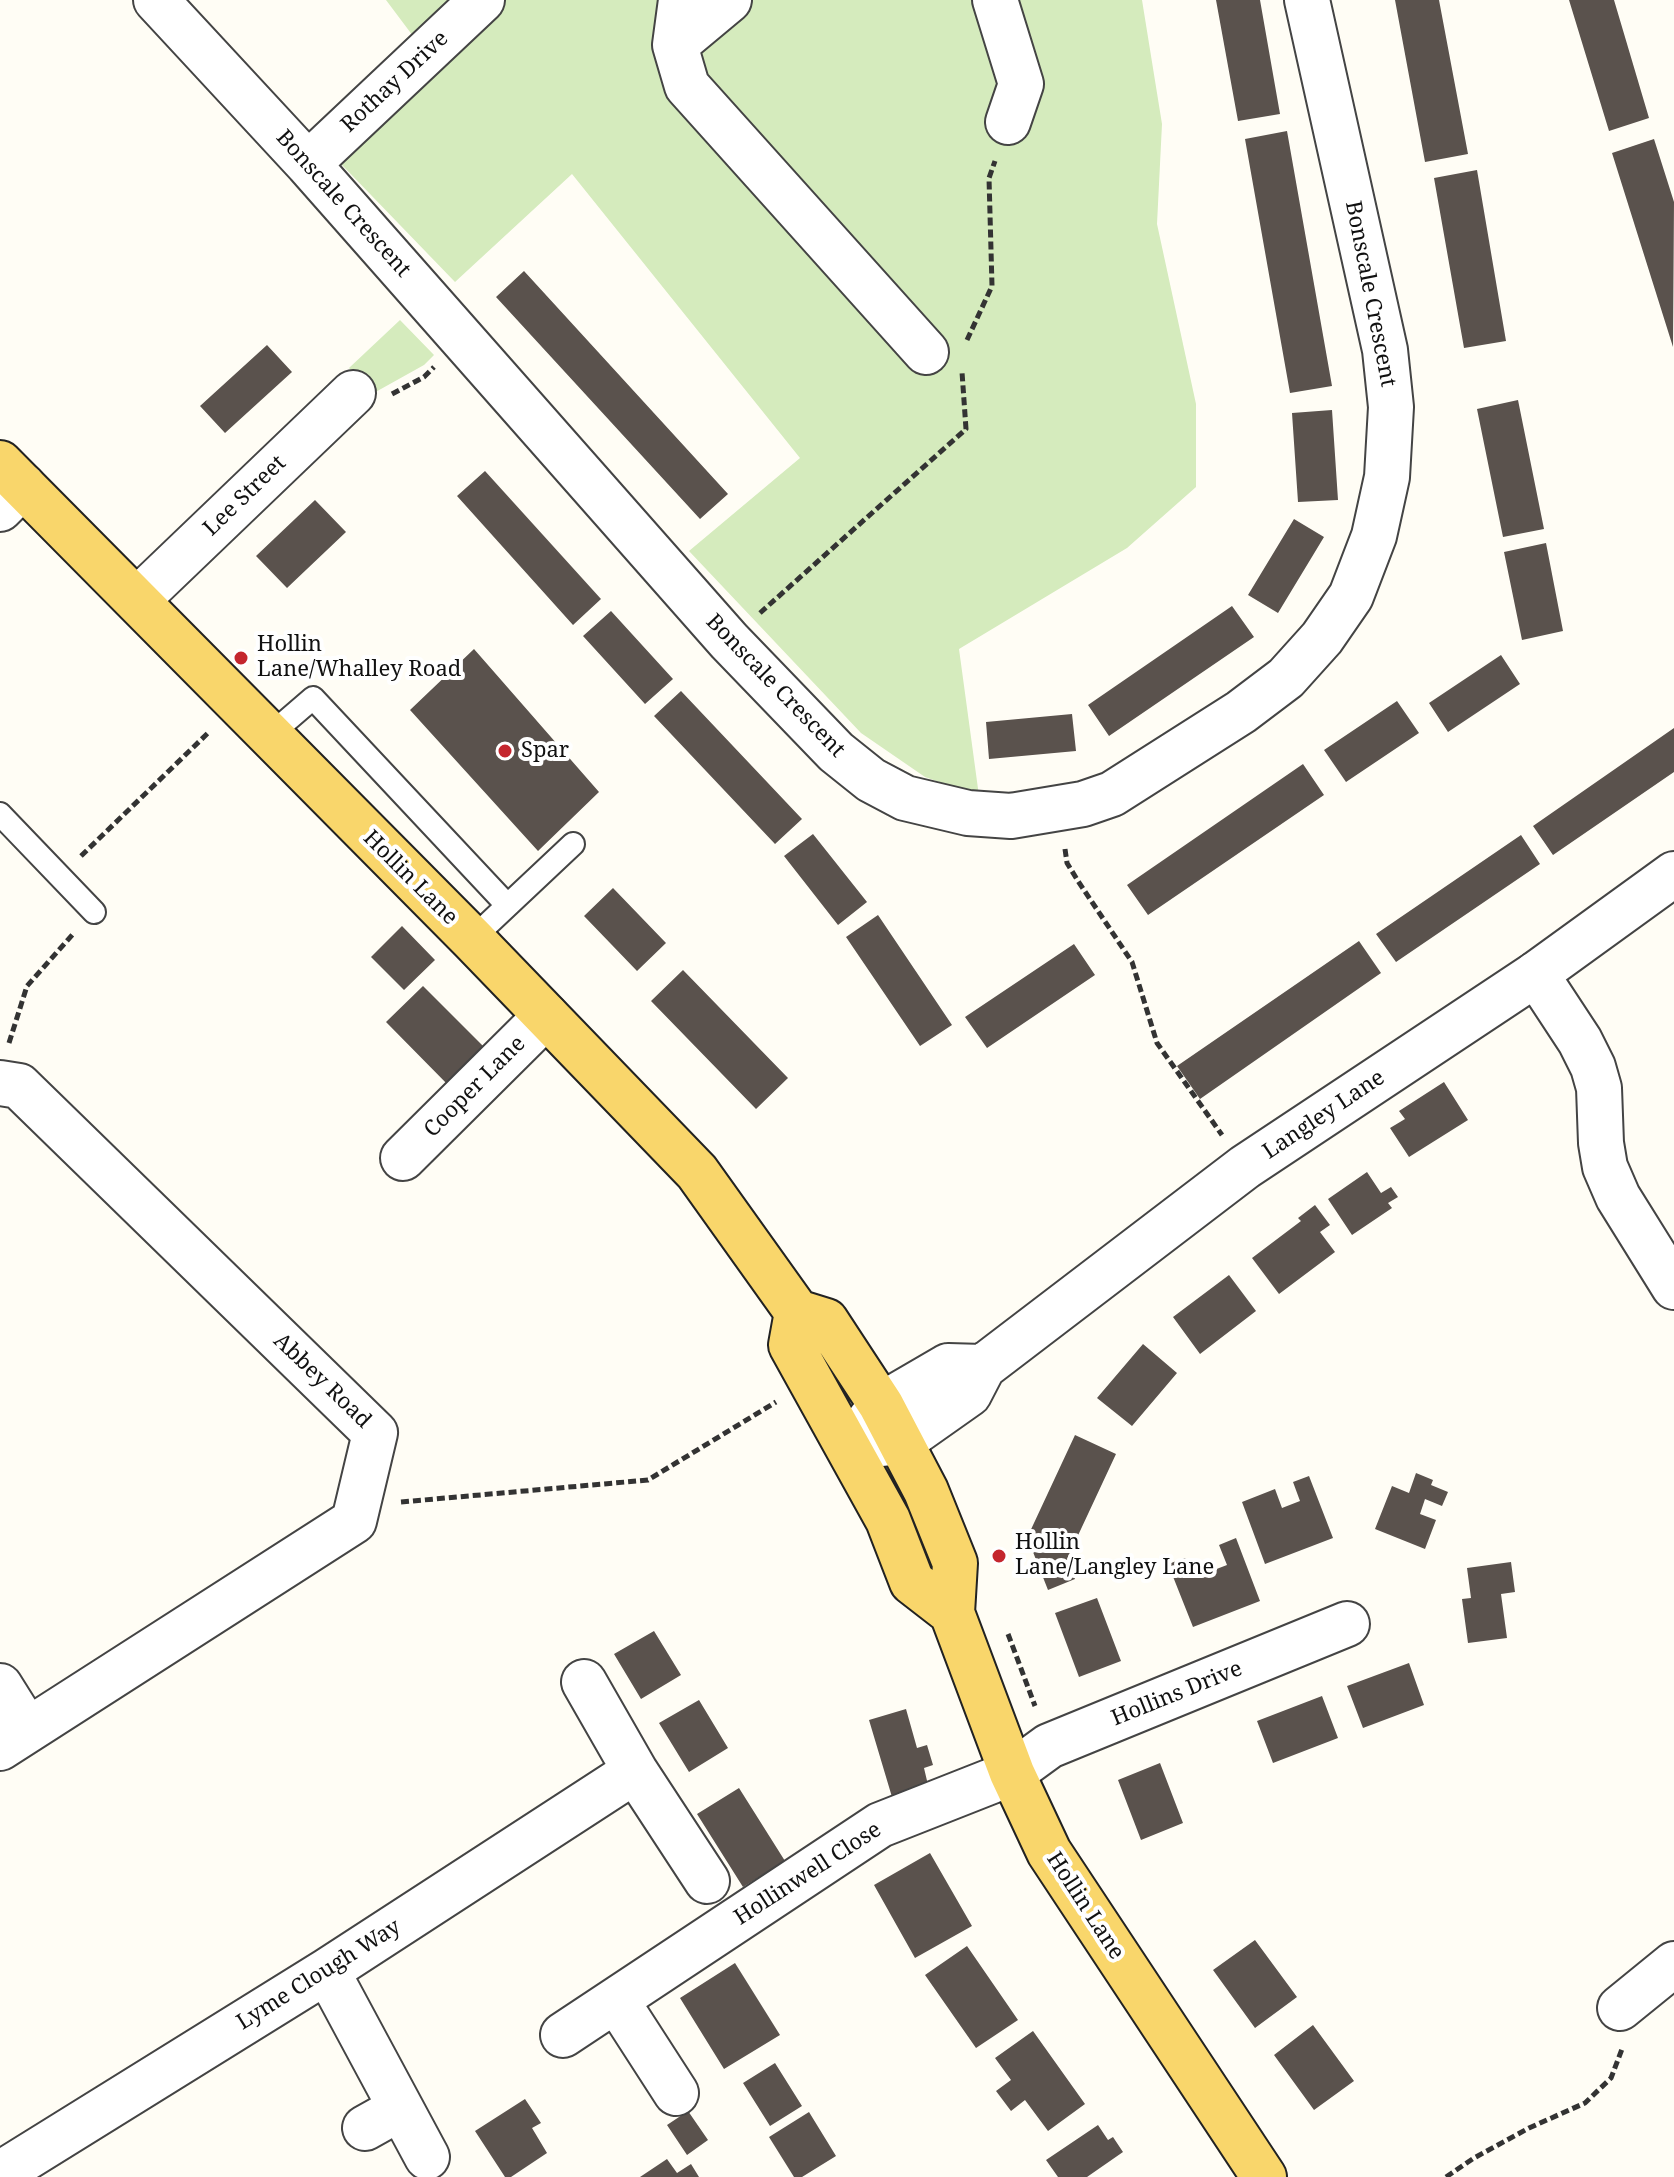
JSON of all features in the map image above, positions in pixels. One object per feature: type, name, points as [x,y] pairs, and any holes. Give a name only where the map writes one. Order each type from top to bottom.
[{"type":"main road","name":"Hollin Lane","points":[[8,486],[137,600],[472,939],[697,1172],[797,1312],[826,1321],[891,1424],[926,1491],[955,1563],[952,1613],[1012,1773],[1049,1852],[1264,2177]]},
{"type":"main road","points":[[797,1312],[791,1345],[888,1520],[912,1582],[952,1613]]},
{"type":"street","name":"Bonscale Crescent","points":[[156,0],[308,164],[729,641],[836,752],[871,780],[905,798],[968,813],[1011,816],[1083,804],[1112,794],[1241,712],[1286,678],[1322,638],[1351,596],[1374,536],[1387,477],[1389,449],[1391,407],[1385,350],[1307,0]]},
{"type":"street","name":"Rothay Drive","points":[[308,164],[482,0]]},
{"type":"street","points":[[681,0],[675,45],[687,86],[943,352]]},
{"type":"street","points":[[675,45],[729,0]]},
{"type":"street","points":[[995,0],[1021,84],[1008,122]]},
{"type":"street","name":"Lee Street","points":[[137,600],[353,393]]},
{"type":"street","name":"Langley Lane","points":[[849,1447],[891,1424],[948,1366],[983,1367],[1245,1167],[1536,974],[1674,874]]},
{"type":"street","points":[[1536,974],[1580,1041],[1593,1067],[1599,1088],[1605,1167],[1618,1197],[1674,1287]]},
{"type":"street","name":"Cooper Lane","points":[[403,1158],[546,1016]]},
{"type":"street","name":"Abbey Road","points":[[4,1063],[19,1086],[375,1433],[354,1521],[14,1738]]},
{"type":"street","name":"Hollins Drive","points":[[1012,1773],[1049,1746],[1347,1624]]},
{"type":"street","points":[[584,1682],[635,1771],[707,1881]]},
{"type":"street","points":[[0,1686],[14,1738]]},
{"type":"street","name":"Lyme Clough Way","points":[[0,2174],[327,1971],[635,1771]]},
{"type":"street","name":"Hollinwell Close","points":[[563,2035],[880,1825],[1012,1773]]},
{"type":"street","points":[[1620,2008],[1674,1964]]},
{"type":"street","points":[[327,1971],[382,2118],[427,2157]]},
{"type":"street","points":[[616,2000],[676,2093]]},
{"type":"lane","points":[[270,735],[313,698],[507,905]]},
{"type":"lane","points":[[0,814],[94,912]]},
{"type":"lane","points":[[472,939],[573,844]]},
{"type":"path","points":[[943,352],[992,286],[989,178],[1008,122]]},
{"type":"path","points":[[353,393],[375,404],[424,377],[464,339]]},
{"type":"path","points":[[729,641],[966,429]]},
{"type":"path","points":[[59,876],[238,703]]},
{"type":"path","points":[[1056,809],[1067,863],[1132,962],[1157,1043],[1245,1167]]},
{"type":"path","points":[[4,1063],[27,986],[94,912]]},
{"type":"path","points":[[358,1506],[648,1480],[811,1381]]},
{"type":"path","points":[[1446,2177],[1529,2128],[1585,2103],[1611,2078],[1623,2047],[1620,2008]]},
{"type":"green space","points":[[386,0],[1142,0],[1162,124],[1157,224],[1196,404],[1196,487],[1127,548],[959,649],[979,796],[925,777],[861,733],[689,551],[800,458],[572,174],[455,282],[315,137],[416,40]]},
{"type":"green space","points":[[400,320],[434,355],[424,365],[372,394],[349,368]]},
{"type":"building","points":[[1216,0],[1260,0],[1280,114],[1238,121]]},
{"type":"building","points":[[1395,0],[1439,0],[1468,154],[1425,162]]},
{"type":"building","points":[[1569,0],[1614,0],[1649,118],[1609,131]]},
{"type":"building","points":[[1287,131],[1332,386],[1290,393],[1245,139]]},
{"type":"building","points":[[1654,139],[1674,202],[1673,347],[1612,153]]},
{"type":"building","points":[[1477,170],[1506,341],[1464,348],[1434,178]]},
{"type":"building","points":[[524,271],[728,494],[700,519],[496,297]]},
{"type":"building","points":[[267,345],[292,372],[225,433],[200,406]]},
{"type":"building","points":[[1518,400],[1544,529],[1503,537],[1477,409]]},
{"type":"building","points":[[1332,410],[1338,500],[1298,502],[1292,413]]},
{"type":"building","points":[[485,471],[601,599],[573,625],[457,496]]},
{"type":"building","points":[[315,500],[346,532],[287,588],[256,556]]},
{"type":"building","points":[[1294,519],[1324,537],[1278,613],[1248,595]]},
{"type":"building","points":[[1546,543],[1563,631],[1522,640],[1504,552]]},
{"type":"building","points":[[1232,606],[1254,637],[1109,736],[1088,705]]},
{"type":"building","points":[[611,611],[673,679],[645,704],[583,636]]},
{"type":"building","name":"Spar","points":[[474,649],[599,792],[538,851],[410,710]]},
{"type":"building","points":[[1501,655],[1520,684],[1448,732],[1429,703]]},
{"type":"building","points":[[681,691],[802,819],[775,844],[654,716]]},
{"type":"building","points":[[1397,701],[1419,733],[1346,782],[1324,750]]},
{"type":"building","points":[[1072,714],[1076,751],[989,759],[986,722]]},
{"type":"building","points":[[1674,728],[1674,772],[1553,855],[1533,826]]},
{"type":"building","points":[[1303,764],[1324,795],[1148,915],[1127,885]]},
{"type":"building","points":[[813,834],[867,902],[838,925],[784,856]]},
{"type":"building","points":[[1521,835],[1540,864],[1396,962],[1376,934]]},
{"type":"building","points":[[613,888],[666,943],[637,971],[584,916]]},
{"type":"building","points":[[878,915],[952,1025],[920,1046],[846,937]]},
{"type":"building","points":[[402,926],[435,960],[404,990],[371,957]]},
{"type":"building","points":[[1359,941],[1381,973],[1200,1099],[1177,1066]]},
{"type":"building","points":[[1074,944],[1095,975],[987,1048],[965,1017]]},
{"type":"building","points":[[683,970],[788,1078],[756,1109],[651,1001]]},
{"type":"building","points":[[423,986],[489,1052],[452,1089],[386,1022]]},
{"type":"building","points":[[1444,1082],[1468,1120],[1409,1157],[1390,1128],[1405,1119],[1399,1111]]},
{"type":"building","points":[[1367,1172],[1381,1193],[1391,1187],[1398,1197],[1388,1203],[1392,1208],[1352,1235],[1328,1199]]},
{"type":"building","points":[[1315,1205],[1330,1225],[1320,1232],[1335,1252],[1279,1294],[1252,1258],[1301,1221],[1298,1218]]},
{"type":"building","points":[[1229,1275],[1256,1311],[1200,1354],[1173,1317]]},
{"type":"building","points":[[1143,1344],[1177,1373],[1132,1426],[1097,1398]]},
{"type":"building","points":[[1075,1435],[1116,1454],[1067,1559],[1075,1579],[1048,1590],[1033,1552],[1037,1543],[1027,1538]]},
{"type":"building","points":[[1416,1473],[1433,1480],[1431,1485],[1448,1492],[1442,1506],[1425,1499],[1420,1514],[1436,1520],[1425,1549],[1375,1529],[1392,1486],[1409,1493]]},
{"type":"building","points":[[1309,1476],[1333,1538],[1265,1564],[1242,1502],[1275,1489],[1282,1508],[1300,1501],[1293,1482]]},
{"type":"building","points":[[1236,1538],[1260,1601],[1193,1627],[1168,1564],[1185,1558],[1193,1578],[1227,1565],[1219,1545]]},
{"type":"building","points":[[1511,1562],[1515,1592],[1501,1594],[1507,1638],[1468,1643],[1462,1599],[1471,1598],[1467,1568]]},
{"type":"building","points":[[1097,1598],[1121,1661],[1079,1677],[1055,1613]]},
{"type":"building","points":[[654,1631],[681,1675],[641,1699],[614,1654]]},
{"type":"building","points":[[1409,1663],[1424,1705],[1363,1728],[1347,1686]]},
{"type":"building","points":[[1322,1696],[1338,1738],[1273,1763],[1257,1721]]},
{"type":"building","points":[[699,1700],[728,1748],[689,1772],[659,1723]]},
{"type":"building","points":[[906,1709],[917,1748],[927,1745],[933,1765],[924,1768],[928,1785],[892,1797],[869,1720]]},
{"type":"building","points":[[1160,1763],[1183,1823],[1141,1840],[1118,1780]]},
{"type":"building","points":[[739,1788],[785,1861],[743,1887],[697,1814]]},
{"type":"building","points":[[930,1853],[972,1926],[915,1958],[874,1885]]},
{"type":"building","points":[[1255,1940],[1297,1997],[1255,2028],[1213,1970]]},
{"type":"building","points":[[967,1946],[1018,2020],[976,2048],[925,1975]]},
{"type":"building","points":[[735,1963],[780,2035],[724,2069],[680,1998]]},
{"type":"building","points":[[1313,2025],[1354,2081],[1314,2110],[1274,2055]]},
{"type":"building","points":[[1033,2031],[1085,2104],[1048,2131],[1025,2100],[1011,2111],[996,2091],[1011,2080],[995,2058]]},
{"type":"building","points":[[775,2063],[802,2106],[770,2126],[743,2083]]},
{"type":"building","points":[[525,2099],[541,2123],[532,2128],[547,2153],[511,2177],[505,2177],[475,2131]]},
{"type":"building","points":[[688,2111],[708,2140],[687,2155],[667,2125]]},
{"type":"building","points":[[809,2112],[836,2156],[802,2177],[794,2177],[769,2137]]},
{"type":"building","points":[[1098,2125],[1108,2140],[1113,2137],[1123,2152],[1087,2177],[1058,2177],[1046,2160]]},
{"type":"building","points":[[667,2159],[677,2173],[691,2164],[699,2177],[640,2177]]},
{"type":"place","name":"Hollin Lane/Whalley Road","points":[[241,658]]},
{"type":"place","name":"Spar","points":[[505,751]]},
{"type":"place","name":"Hollin Lane/Langley Lane","points":[[999,1556]]}]
